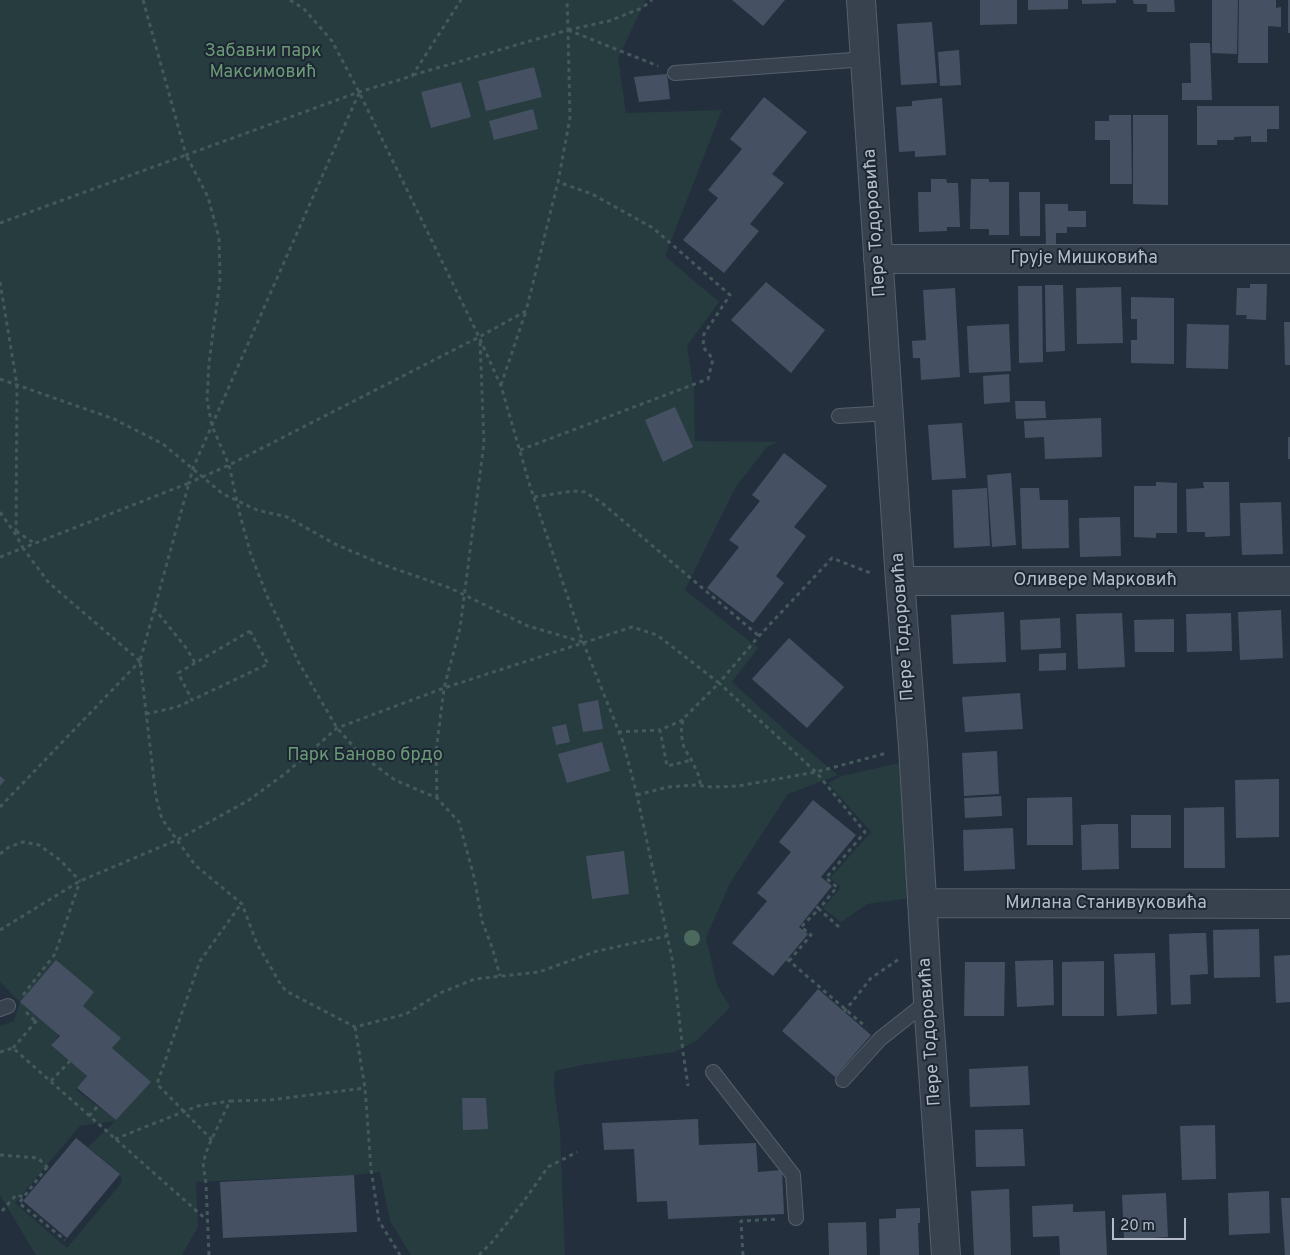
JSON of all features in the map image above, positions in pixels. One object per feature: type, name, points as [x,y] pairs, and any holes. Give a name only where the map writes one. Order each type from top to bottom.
[{"type":"street","name":"Пере Тодоровића","points":[[861,0],[946,1255]]},
{"type":"street","name":"Грује Мишковића","points":[[878,259],[1290,259]]},
{"type":"street","name":"Оливере Марковић","points":[[900,581],[1290,581]]},
{"type":"street","name":"Милана Станивуковића","points":[[922,903],[1290,904]]},
{"type":"lane","points":[[675,73],[866,59]]},
{"type":"lane","points":[[839,416],[889,413]]},
{"type":"lane","points":[[843,1080],[880,1039],[928,1001]]},
{"type":"lane","points":[[713,1072],[793,1175],[796,1218]]},
{"type":"path","points":[[143,0],[186,155],[208,197],[219,238],[220,280],[210,363],[208,399],[212,426],[229,464],[236,500],[251,555],[268,598],[299,663],[337,728],[361,755],[395,780],[437,798],[459,822],[474,877],[482,921],[500,976]]},
{"type":"path","points":[[290,0],[304,9],[332,41],[480,337],[501,386],[534,497],[583,642],[618,732],[637,794],[673,963],[688,1086]]},
{"type":"path","points":[[412,76],[461,0]]},
{"type":"path","points":[[501,386],[526,311],[558,182],[570,118],[566,0]]},
{"type":"path","points":[[0,223],[359,92],[568,30],[609,21],[642,8],[652,0]]},
{"type":"path","points":[[568,30],[675,73]]},
{"type":"path","points":[[359,92],[193,468],[154,608],[140,660],[156,797],[162,819],[195,865],[242,904],[257,944],[286,991],[355,1027],[406,1014],[440,993],[474,980],[539,972],[597,951],[668,936]]},
{"type":"path","points":[[520,450],[708,379],[713,359],[703,347],[704,334],[730,295],[653,228],[592,194],[558,182]]},
{"type":"path","points":[[0,282],[16,385],[16,533]]},
{"type":"path","points":[[0,557],[202,477],[480,337],[526,311]]},
{"type":"path","points":[[437,798],[436,752],[444,688],[460,628],[484,443],[480,337]]},
{"type":"path","points":[[0,379],[114,419],[163,444],[223,494],[257,510],[287,517],[335,544],[450,588],[528,626],[583,642]]},
{"type":"path","points":[[534,497],[573,490],[585,492],[602,502],[759,636]]},
{"type":"path","points":[[0,512],[16,533],[23,548],[49,583],[140,660]]},
{"type":"path","points":[[16,533],[34,544]]},
{"type":"path","points":[[618,732],[660,730],[684,719],[832,558],[890,580],[900,581]]},
{"type":"path","points":[[154,608],[187,649],[195,664]]},
{"type":"path","points":[[0,930],[80,880],[177,840],[256,795],[286,773],[337,728],[444,688],[632,627],[657,635],[719,683],[816,772],[865,832],[840,858],[826,878],[837,887],[801,927],[811,935],[788,960],[845,1011],[880,1039]]},
{"type":"path","points":[[146,714],[177,707],[192,700],[268,664],[250,631],[178,673],[192,700]]},
{"type":"path","points":[[0,807],[140,660]]},
{"type":"path","points":[[684,719],[681,733],[684,748],[692,760],[701,786]]},
{"type":"path","points":[[660,730],[667,766],[692,760]]},
{"type":"path","points":[[637,794],[668,787],[738,786],[816,772],[913,746]]},
{"type":"path","points":[[0,854],[8,847],[23,842],[40,845],[60,860],[80,880]]},
{"type":"path","points":[[22,996],[55,954],[80,880]]},
{"type":"path","points":[[212,1140],[157,1084],[200,961],[242,904]]},
{"type":"path","points":[[817,908],[839,927]]},
{"type":"path","points":[[845,1011],[871,978],[901,957]]},
{"type":"path","points":[[0,1052],[13,1048],[39,1018]]},
{"type":"path","points":[[355,1027],[365,1088],[370,1169],[379,1221],[400,1255]]},
{"type":"path","points":[[13,1048],[208,1221]]},
{"type":"path","points":[[51,1081],[70,1061]]},
{"type":"path","points":[[115,1139],[198,1106],[230,1101],[270,1100],[365,1088]]},
{"type":"path","points":[[208,1255],[206,1184],[203,1163],[208,1147],[230,1101]]},
{"type":"path","points":[[90,1116],[98,1106]]},
{"type":"path","points":[[479,1255],[516,1212],[548,1167],[577,1152]]},
{"type":"path","points":[[0,1156],[38,1158],[48,1168],[19,1203],[64,1240]]},
{"type":"path","points":[[2,1211],[16,1194],[24,1197]]},
{"type":"path","points":[[742,1255],[740,1221],[796,1218]]},
{"type":"green space","name":"Парк Баново брдо","points":[[0,0],[646,0],[618,58],[626,113],[722,110],[665,256],[719,302],[687,346],[694,391],[695,441],[778,442],[767,447],[735,488],[685,590],[758,648],[732,682],[838,775],[788,794],[730,883],[706,938],[717,985],[730,1007],[726,1012],[696,1041],[675,1052],[582,1065],[555,1071],[554,1086],[560,1132],[565,1255],[411,1255],[390,1221],[380,1172],[354,1175],[196,1182],[198,1227],[182,1255],[36,1255],[0,1195],[0,1026],[14,1021],[20,1002],[0,982],[0,786],[5,780],[0,776]],"holes":[[[83,1006],[120,1038],[112,1048],[150,1082],[116,1120],[76,1090],[87,1076],[51,1045]],[[115,1121],[88,1147],[120,1174],[122,1182],[67,1248],[15,1203],[80,1126]]]},
{"type":"green space","points":[[899,763],[910,898],[867,904],[841,922],[823,908],[841,887],[830,878],[871,832],[828,783],[842,776]]},
{"type":"building","points":[[732,0],[785,0],[763,26]]},
{"type":"building","points":[[980,0],[1017,0],[1017,24],[980,25]]},
{"type":"building","points":[[1028,0],[1068,0],[1068,9],[1028,10]]},
{"type":"building","points":[[1082,0],[1116,0],[1116,3],[1082,4]]},
{"type":"building","points":[[1133,0],[1174,0],[1175,12],[1147,12],[1147,4],[1134,4]]},
{"type":"building","points":[[1212,0],[1238,0],[1237,54],[1212,53]]},
{"type":"building","points":[[1239,0],[1276,0],[1276,8],[1281,7],[1281,27],[1268,26],[1268,63],[1238,63]]},
{"type":"building","points":[[1288,0],[1290,0],[1290,33],[1288,33]]},
{"type":"building","points":[[932,22],[937,83],[901,85],[897,24]]},
{"type":"building","points":[[1190,43],[1210,43],[1212,100],[1182,100],[1182,83],[1191,83]]},
{"type":"building","points":[[959,50],[961,85],[940,86],[938,52]]},
{"type":"building","points":[[534,67],[542,97],[486,111],[478,81]]},
{"type":"building","points":[[667,74],[670,99],[639,102],[634,77]]},
{"type":"building","points":[[461,82],[471,117],[431,128],[421,92]]},
{"type":"building","points":[[764,97],[807,132],[772,174],[784,183],[750,224],[759,231],[724,273],[683,240],[718,198],[708,190],[742,149],[730,139]]},
{"type":"building","points":[[942,98],[946,155],[915,157],[915,151],[899,152],[896,107],[912,106],[912,101]]},
{"type":"building","points":[[1197,106],[1279,106],[1279,129],[1267,129],[1267,142],[1251,142],[1251,136],[1234,137],[1234,140],[1217,140],[1217,145],[1197,145]]},
{"type":"building","points":[[533,109],[538,129],[494,140],[489,121]]},
{"type":"building","points":[[1109,115],[1131,115],[1132,184],[1110,184],[1110,140],[1095,140],[1095,121],[1109,121]]},
{"type":"building","points":[[1133,115],[1168,115],[1168,205],[1133,204]]},
{"type":"building","points":[[931,179],[946,179],[947,183],[958,183],[960,227],[947,227],[947,231],[919,232],[918,192],[931,192]]},
{"type":"building","points":[[971,179],[989,179],[989,182],[1009,182],[1009,235],[989,235],[989,229],[970,229]]},
{"type":"building","points":[[1019,192],[1040,192],[1040,236],[1020,236]]},
{"type":"building","points":[[1045,204],[1068,204],[1068,211],[1086,211],[1086,227],[1067,227],[1067,233],[1056,233],[1056,244],[1046,245]]},
{"type":"building","points":[[766,282],[825,330],[791,373],[731,320]]},
{"type":"building","points":[[1250,284],[1267,284],[1266,320],[1246,319],[1247,315],[1236,315],[1237,288],[1250,288]]},
{"type":"building","points":[[1045,285],[1063,285],[1065,351],[1046,352]]},
{"type":"building","points":[[1018,286],[1042,286],[1043,362],[1019,363]]},
{"type":"building","points":[[1121,287],[1123,343],[1077,344],[1076,288]]},
{"type":"building","points":[[955,288],[960,377],[921,380],[920,358],[913,358],[912,341],[926,340],[923,290]]},
{"type":"building","points":[[1131,297],[1174,298],[1174,364],[1131,363],[1131,340],[1137,340],[1137,319],[1131,319]]},
{"type":"building","points":[[1284,322],[1290,322],[1290,365],[1285,365]]},
{"type":"building","points":[[1009,324],[1011,371],[969,373],[967,326]]},
{"type":"building","points":[[1187,324],[1229,325],[1228,369],[1186,368]]},
{"type":"building","points":[[1009,374],[1010,402],[984,404],[983,376]]},
{"type":"building","points":[[1015,401],[1045,401],[1046,418],[1016,419]]},
{"type":"building","points":[[675,407],[693,447],[663,462],[645,420]]},
{"type":"building","points":[[1101,418],[1102,457],[1045,459],[1044,437],[1025,438],[1024,421]]},
{"type":"building","points":[[962,423],[966,478],[932,480],[928,425]]},
{"type":"building","points":[[1288,437],[1290,437],[1290,459],[1288,459]]},
{"type":"building","points":[[784,453],[827,486],[794,527],[806,536],[776,576],[784,583],[753,623],[707,588],[739,547],[729,540],[760,501],[752,495]]},
{"type":"building","points":[[1011,473],[1016,545],[992,547],[987,475]]},
{"type":"building","points":[[1156,482],[1177,483],[1177,533],[1156,533],[1156,538],[1134,537],[1134,486],[1156,486]]},
{"type":"building","points":[[1203,482],[1229,482],[1230,536],[1205,537],[1205,532],[1187,532],[1186,489],[1204,488]]},
{"type":"building","points":[[987,488],[990,546],[954,548],[952,490]]},
{"type":"building","points":[[1020,488],[1039,488],[1040,500],[1068,500],[1069,548],[1022,549]]},
{"type":"building","points":[[1281,502],[1283,554],[1242,555],[1240,503]]},
{"type":"building","points":[[1120,517],[1121,556],[1080,557],[1079,518]]},
{"type":"building","points":[[1281,610],[1283,658],[1240,660],[1238,612]]},
{"type":"building","points":[[1004,612],[1006,662],[953,664],[951,615]]},
{"type":"building","points":[[1122,613],[1125,667],[1078,669],[1076,614]]},
{"type":"building","points":[[1231,613],[1232,651],[1187,652],[1186,614]]},
{"type":"building","points":[[1060,618],[1061,648],[1021,650],[1020,620]]},
{"type":"building","points":[[1174,619],[1174,652],[1135,652],[1134,620]]},
{"type":"building","points":[[789,638],[844,687],[807,728],[752,679]]},
{"type":"building","points":[[1066,653],[1066,670],[1039,671],[1039,654]]},
{"type":"building","points":[[1020,693],[1023,729],[965,732],[962,697]]},
{"type":"building","points":[[598,700],[603,729],[583,732],[578,704]]},
{"type":"building","points":[[566,724],[570,742],[556,745],[552,727]]},
{"type":"building","points":[[602,742],[610,771],[567,783],[558,754]]},
{"type":"building","points":[[997,751],[999,794],[964,796],[962,753]]},
{"type":"building","points":[[0,776],[5,780],[0,786]]},
{"type":"building","points":[[1279,779],[1279,837],[1236,838],[1235,780]]},
{"type":"building","points":[[1001,796],[1002,816],[965,818],[964,798]]},
{"type":"building","points":[[1072,797],[1073,845],[1027,845],[1027,798]]},
{"type":"building","points":[[813,800],[856,835],[821,877],[832,886],[799,927],[808,934],[773,976],[732,943],[767,901],[757,893],[791,852],[779,842]]},
{"type":"building","points":[[1224,807],[1225,868],[1184,868],[1184,808]]},
{"type":"building","points":[[1131,815],[1171,815],[1171,848],[1131,848]]},
{"type":"building","points":[[1118,824],[1119,869],[1082,870],[1081,825]]},
{"type":"building","points":[[1013,828],[1015,869],[964,871],[963,830]]},
{"type":"building","points":[[624,851],[629,894],[592,899],[586,856]]},
{"type":"building","points":[[1259,929],[1260,977],[1214,978],[1213,930]]},
{"type":"building","points":[[1206,933],[1208,974],[1190,975],[1191,1004],[1171,1005],[1169,934]]},
{"type":"building","points":[[1155,953],[1157,1014],[1117,1016],[1114,954]]},
{"type":"building","points":[[1290,955],[1290,1002],[1276,1003],[1274,956]]},
{"type":"building","points":[[56,960],[94,992],[83,1006],[121,1038],[112,1048],[151,1082],[116,1120],[77,1088],[87,1076],[51,1045],[60,1036],[20,1002]]},
{"type":"building","points":[[1053,960],[1054,1005],[1017,1007],[1015,961]]},
{"type":"building","points":[[1104,961],[1104,1016],[1062,1016],[1062,962]]},
{"type":"building","points":[[965,962],[1005,962],[1004,1016],[964,1016]]},
{"type":"building","points":[[818,989],[871,1035],[835,1077],[782,1031]]},
{"type":"building","points":[[1028,1066],[1030,1105],[970,1107],[969,1069]]},
{"type":"building","points":[[462,1098],[486,1098],[488,1129],[463,1130]]},
{"type":"building","points":[[698,1119],[699,1145],[756,1143],[758,1172],[782,1170],[784,1214],[668,1219],[667,1201],[637,1202],[634,1149],[604,1150],[602,1123]]},
{"type":"building","points":[[1215,1125],[1216,1179],[1182,1180],[1180,1126]]},
{"type":"building","points":[[1023,1129],[1025,1166],[976,1167],[975,1130]]},
{"type":"building","points":[[76,1138],[120,1174],[67,1238],[23,1201]]},
{"type":"building","points":[[354,1175],[357,1232],[223,1238],[220,1182]]},
{"type":"building","points":[[1009,1189],[1011,1255],[974,1255],[971,1191]]},
{"type":"building","points":[[1269,1191],[1270,1233],[1229,1235],[1228,1193]]},
{"type":"building","points":[[1166,1193],[1168,1237],[1124,1240],[1122,1195]]},
{"type":"building","points":[[1281,1198],[1290,1198],[1290,1255],[1285,1255]]},
{"type":"building","points":[[1073,1204],[1073,1212],[1105,1211],[1107,1255],[1060,1255],[1059,1236],[1033,1237],[1032,1206]]},
{"type":"building","points":[[920,1208],[920,1223],[918,1223],[919,1255],[880,1255],[879,1219],[896,1218],[896,1209]]},
{"type":"building","points":[[866,1222],[867,1255],[829,1255],[828,1223]]},
{"type":"park label","name":"Забавни парк Максимовић","points":[[263,62]]}]
